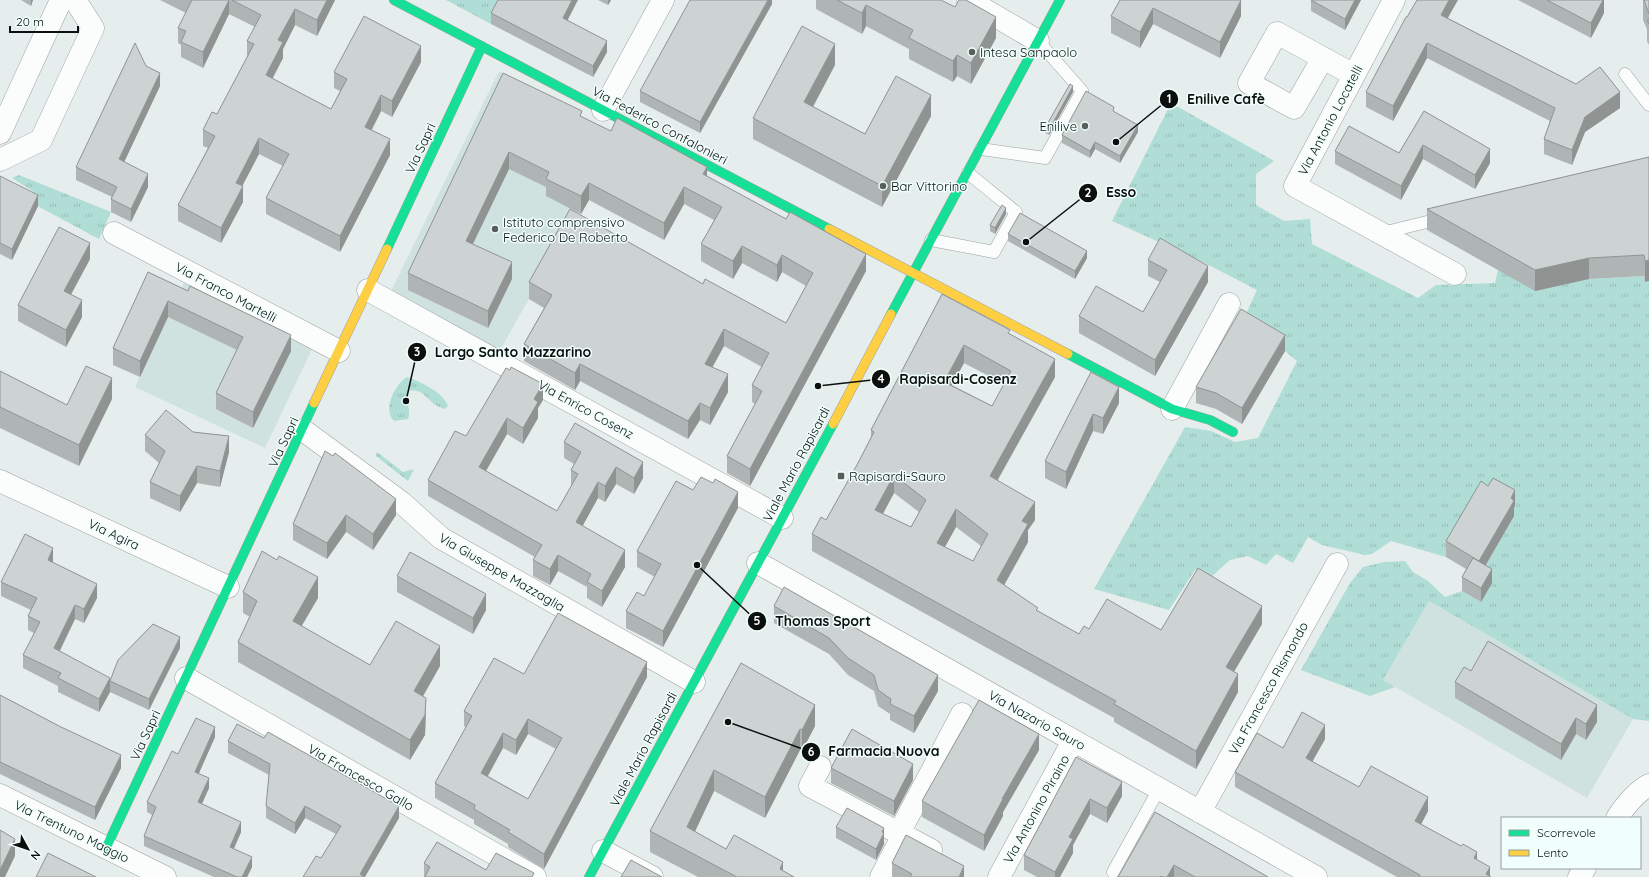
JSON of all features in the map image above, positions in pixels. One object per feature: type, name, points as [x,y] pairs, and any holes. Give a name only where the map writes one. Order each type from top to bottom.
[{"type":"street","points":[[0,133],[62,0]]},
{"type":"street","points":[[0,160],[41,140],[93,28],[75,0]]},
{"type":"street","name":"Via Federico Confalonieri","points":[[394,0],[1172,409],[1210,420],[1233,432]]},
{"type":"street","points":[[603,110],[663,0]]},
{"type":"street","points":[[968,0],[1038,41]]},
{"type":"street","name":"Viale Mario Rapisardi","points":[[589,877],[1060,0]]},
{"type":"street","name":"Via Antonio Locatelli","points":[[1394,0],[1295,186],[1455,274]]},
{"type":"street","name":"Via Sapri","points":[[106,848],[482,46]]},
{"type":"street","points":[[1323,58],[1354,75]]},
{"type":"street","name":"Via Franco Martelli","points":[[114,232],[339,351]]},
{"type":"street","name":"Via Enrico Cosenz","points":[[368,290],[782,518]]},
{"type":"street","points":[[1172,409],[1229,304]]},
{"type":"street","name":"Via Giuseppe Mazzaglia","points":[[303,430],[401,502],[441,538],[694,682]]},
{"type":"street","name":"Via Agira","points":[[0,481],[228,587]]},
{"type":"street","name":"Via Nazario Sauro","points":[[758,563],[1316,877]]},
{"type":"street","name":"Via Francesco Rismondo","points":[[1200,812],[1337,564]]},
{"type":"street","name":"Via Francesco Gallo","points":[[186,678],[535,877]]},
{"type":"street","points":[[881,877],[901,834],[962,714]]},
{"type":"street","name":"Via Antonino Piraino","points":[[999,877],[1073,741]]},
{"type":"street","points":[[820,767],[810,786],[950,861]]},
{"type":"street","points":[[1618,817],[1623,808],[1642,788],[1649,785]]},
{"type":"street","name":"Via Trentuno Maggio","points":[[0,795],[166,877]]},
{"type":"street","points":[[603,851],[652,877]]},
{"type":"lane","points":[[981,149],[1045,158],[1082,91],[1038,41]]},
{"type":"lane","points":[[1625,74],[1649,105]]},
{"type":"lane","points":[[931,240],[994,252],[1016,212],[968,173]]},
{"type":"lane","points":[[1382,233],[1453,215]]},
{"type":"lane","points":[[1113,872],[1159,789]]},
{"type":"shaded area","name":"Istituto comprensivo Federico De Roberto","points":[[499,71],[617,135],[581,207],[499,352],[391,291]]},
{"type":"shaded area","points":[[184,283],[312,349],[265,448],[135,387]]},
{"type":"shaded area","points":[[1429,601],[1633,719],[1587,798],[1383,680]]},
{"type":"green space","points":[[446,0],[504,0],[491,24]]},
{"type":"green space","points":[[1171,103],[1274,161],[1256,174],[1256,205],[1284,221],[1310,219],[1312,244],[1418,298],[1436,285],[1495,283],[1498,270],[1551,287],[1589,279],[1644,276],[1645,282],[1649,281],[1649,721],[1633,719],[1429,601],[1383,680],[1395,687],[1370,696],[1301,670],[1350,583],[1363,567],[1384,562],[1405,561],[1413,572],[1428,581],[1445,597],[1462,591],[1481,602],[1479,576],[1481,497],[1446,557],[1391,541],[1372,554],[1365,555],[1322,545],[1308,537],[1293,563],[1276,554],[1266,565],[1248,556],[1230,560],[1211,577],[1195,570],[1169,610],[1094,589],[1185,427],[1211,431],[1235,442],[1258,438],[1297,361],[1285,351],[1241,325],[1257,290],[1197,259],[1112,221]]},
{"type":"green space","points":[[19,175],[111,212],[99,239],[30,202],[34,192],[12,178]]},
{"type":"green space","points":[[407,377],[436,392],[448,406],[445,409],[435,405],[420,392],[408,391],[408,419],[394,421],[389,410],[390,404],[394,391]]},
{"type":"green space","points":[[377,452],[403,472],[414,469],[408,481],[376,456]]},
{"type":"building","points":[[192,0],[229,0],[203,52],[181,42],[186,31],[178,28]]},
{"type":"building","points":[[232,0],[327,0],[317,20],[295,9],[278,40],[283,42],[266,75],[331,109],[347,79],[334,72],[364,16],[421,46],[392,101],[381,95],[365,127],[390,139],[340,236],[266,198],[289,154],[259,138],[236,183],[243,186],[221,228],[178,205],[215,136],[203,130],[212,112],[217,114],[254,44],[247,41],[261,15]]},
{"type":"building","points":[[498,0],[572,0],[563,18],[607,41],[593,66],[491,13]]},
{"type":"building","points":[[690,0],[768,0],[700,122],[640,91]]},
{"type":"building","points":[[837,0],[941,0],[955,7],[959,0],[966,0],[996,17],[971,63],[957,55],[953,61],[909,38],[913,30],[866,5],[862,13]]},
{"type":"building","points":[[1120,0],[1241,0],[1220,42],[1153,8],[1140,32],[1111,16]]},
{"type":"building","points":[[1311,0],[1355,0],[1345,19]]},
{"type":"building","points":[[1417,0],[1449,0],[1441,15],[1576,84],[1600,67],[1620,92],[1585,117],[1572,150],[1544,139],[1555,108],[1427,43],[1393,106],[1366,92],[1406,17]]},
{"type":"building","points":[[1547,0],[1603,0],[1591,23]]},
{"type":"building","points":[[1644,0],[1649,0],[1649,14]]},
{"type":"building","points":[[802,26],[835,44],[804,102],[865,134],[896,76],[931,95],[882,186],[753,118]]},
{"type":"building","points":[[135,43],[146,66],[160,73],[119,159],[148,174],[131,209],[111,199],[117,187],[76,167]]},
{"type":"building","points":[[503,73],[582,111],[580,116],[611,131],[617,118],[707,167],[703,174],[786,219],[790,212],[866,254],[750,469],[727,456],[762,391],[752,385],[769,353],[724,329],[705,364],[728,374],[710,408],[700,403],[688,421],[580,364],[575,373],[524,344],[552,295],[529,282],[570,209],[703,284],[705,279],[786,323],[813,273],[782,255],[777,265],[742,246],[733,261],[701,244],[722,207],[684,187],[664,223],[589,183],[581,196],[546,179],[549,172],[509,152],[466,241],[512,262],[488,311],[408,273]]},
{"type":"building","points":[[1070,84],[1073,86],[1049,130],[1045,128]]},
{"type":"building","points":[[1086,91],[1114,107],[1113,111],[1138,125],[1120,156],[1095,142],[1090,151],[1062,135]]},
{"type":"building","points":[[1424,111],[1490,149],[1475,175],[1423,145],[1401,186],[1335,151],[1349,126],[1399,153]]},
{"type":"building","points":[[1649,157],[1649,260],[1645,261],[1644,255],[1589,258],[1535,270],[1427,209]]},
{"type":"building","points":[[0,176],[38,195],[12,249],[0,243]]},
{"type":"building","points":[[1002,205],[1006,208],[995,228],[990,225]]},
{"type":"building","points":[[1020,213],[1087,251],[1075,271],[1008,234]]},
{"type":"building","points":[[59,227],[90,243],[64,291],[82,300],[66,330],[18,305]]},
{"type":"building","points":[[1160,238],[1208,266],[1155,360],[1079,316],[1096,286],[1143,312],[1167,270],[1148,260]]},
{"type":"building","points":[[148,272],[188,291],[190,286],[291,335],[253,412],[216,393],[243,337],[168,301],[140,361],[113,348]]},
{"type":"building","points":[[942,294],[1010,330],[1008,333],[1055,359],[990,476],[1035,502],[1022,521],[1028,524],[997,580],[1038,608],[1036,610],[1079,634],[1084,626],[1089,629],[1107,599],[1161,630],[1198,568],[1262,606],[1226,667],[1238,674],[1196,751],[1114,704],[1116,701],[812,534],[821,517],[826,520],[874,432],[871,430]],"holes":[[[964,345],[1011,371],[992,406],[944,382]],[[894,475],[926,500],[911,527],[875,510]],[[956,509],[988,534],[973,561],[937,543]]]},
{"type":"building","points":[[1241,309],[1285,335],[1242,408],[1216,393],[1196,387]]},
{"type":"building","points":[[86,366],[112,378],[79,445],[0,407],[0,371],[67,405]]},
{"type":"building","points":[[511,367],[543,384],[534,399],[538,402],[523,428],[507,418],[479,467],[557,511],[578,474],[571,470],[581,452],[564,442],[575,423],[643,462],[634,478],[616,467],[605,486],[598,482],[576,522],[625,550],[602,591],[587,582],[591,574],[558,555],[550,569],[533,560],[542,545],[428,480],[455,431],[466,436],[506,368],[510,370]]},
{"type":"building","points":[[1091,372],[1119,387],[1103,418],[1093,414],[1066,472],[1045,461]]},
{"type":"building","points":[[166,410],[193,432],[229,436],[220,471],[197,466],[180,496],[150,482],[165,451],[145,435]]},
{"type":"building","points":[[325,451],[333,456],[335,453],[396,499],[373,534],[346,515],[327,543],[293,524]]},
{"type":"building","points":[[701,477],[713,483],[715,479],[738,492],[663,631],[626,611],[637,592],[644,596],[661,564],[637,551],[676,481],[693,490]]},
{"type":"building","points":[[1493,478],[1515,490],[1511,498],[1514,501],[1479,561],[1446,541],[1481,481],[1488,486]]},
{"type":"building","points":[[25,534],[53,548],[48,560],[97,584],[84,609],[75,605],[54,648],[110,678],[99,699],[58,678],[61,673],[23,655],[40,622],[28,616],[37,598],[1,582]]},
{"type":"building","points":[[262,551],[277,560],[279,556],[318,577],[293,621],[370,665],[396,621],[440,646],[414,691],[426,698],[425,715],[410,740],[238,642],[257,601],[243,592]]},
{"type":"building","points":[[410,552],[486,594],[473,618],[397,576]]},
{"type":"building","points":[[1473,558],[1492,569],[1481,588],[1462,577]]},
{"type":"building","points":[[784,587],[938,675],[914,716],[890,704],[891,699],[878,690],[874,675],[848,658],[829,638],[774,606]]},
{"type":"building","points":[[558,613],[647,662],[544,854],[508,832],[510,830],[474,809],[475,805],[435,783],[472,716],[464,711],[494,658],[524,674]],"holes":[[[528,719],[562,738],[528,799],[481,773],[503,733],[516,740]]]},
{"type":"building","points":[[153,624],[180,637],[149,699],[110,681],[118,660]]},
{"type":"building","points":[[1488,641],[1597,705],[1586,724],[1576,718],[1561,744],[1455,682],[1464,667],[1471,671]]},
{"type":"building","points":[[741,663],[815,705],[802,730],[800,729],[765,797],[714,770],[687,827],[726,849],[734,835],[783,862],[780,869],[794,877],[737,877],[650,831]]},
{"type":"building","points":[[0,695],[61,727],[121,755],[95,807],[0,762]]},
{"type":"building","points":[[979,700],[1039,734],[1002,799],[984,835],[922,801]]},
{"type":"building","points":[[1302,712],[1325,725],[1306,758],[1359,787],[1371,766],[1428,797],[1415,821],[1461,846],[1463,844],[1477,852],[1474,858],[1490,867],[1486,874],[1491,877],[1419,877],[1420,875],[1235,772],[1257,733],[1283,748]]},
{"type":"building","points":[[196,718],[215,727],[195,772],[209,778],[198,802],[241,822],[230,847],[252,857],[242,877],[237,877],[144,836],[156,807],[147,802],[172,751],[178,754]]},
{"type":"building","points":[[237,724],[264,738],[268,732],[399,806],[360,874],[364,877],[303,877],[316,856],[321,858],[341,826],[305,806],[295,823],[266,806],[270,764],[228,741]]},
{"type":"building","points":[[852,729],[913,764],[894,801],[831,768]]},
{"type":"building","points":[[1076,757],[1122,782],[1107,808],[1090,799],[1069,837],[1073,839],[1055,872],[1024,855]]},
{"type":"building","points":[[847,808],[884,828],[882,832],[884,833],[876,849],[836,827]]},
{"type":"building","points":[[1155,812],[1268,877],[1195,877],[1174,865],[1167,877],[1118,877]]},
{"type":"building","points":[[0,830],[15,839],[0,870]]},
{"type":"building","points":[[906,835],[964,866],[959,877],[910,877],[912,874],[892,863]]},
{"type":"building","points":[[437,842],[486,870],[496,853],[534,873],[532,877],[425,877],[430,867],[424,863]]},
{"type":"building","points":[[48,853],[96,877],[36,877]]},
{"type":"building","points":[[631,860],[662,877],[621,877]]},
{"type":"traffic: fast","points":[[394,0],[829,229]]},
{"type":"traffic: fast","points":[[891,314],[1060,0]]},
{"type":"traffic: fast","points":[[387,249],[482,46]]},
{"type":"traffic: fast","points":[[1068,354],[1172,409],[1210,420],[1233,432]]},
{"type":"traffic: fast","points":[[106,848],[314,403]]},
{"type":"traffic: fast","points":[[589,877],[833,424]]},
{"type":"traffic: slow","points":[[829,229],[1068,354]]},
{"type":"traffic: slow","points":[[314,403],[387,249]]},
{"type":"traffic: slow","points":[[833,424],[891,314]]},
{"type":"place","name":"Intesa Sanpaolo","points":[[972,52]]},
{"type":"place","name":"Enilive","points":[[1085,126]]},
{"type":"place","name":"Enilive Cafè","points":[[1116,142]]},
{"type":"place","name":"Bar Vittorino","points":[[883,186]]},
{"type":"place","name":"Istituto comprensivo Federico De Roberto","points":[[495,229]]},
{"type":"place","name":"Esso","points":[[1026,242]]},
{"type":"place","name":"Rapisardi-Cosenz","points":[[818,386]]},
{"type":"place","name":"Largo Santo Mazzarino","points":[[406,401]]},
{"type":"place","name":"Rapisardi-Sauro","points":[[841,476]]},
{"type":"place","name":"Thomas Sport","points":[[697,565]]},
{"type":"place","name":"Farmacia Nuova","points":[[728,722]]}]
